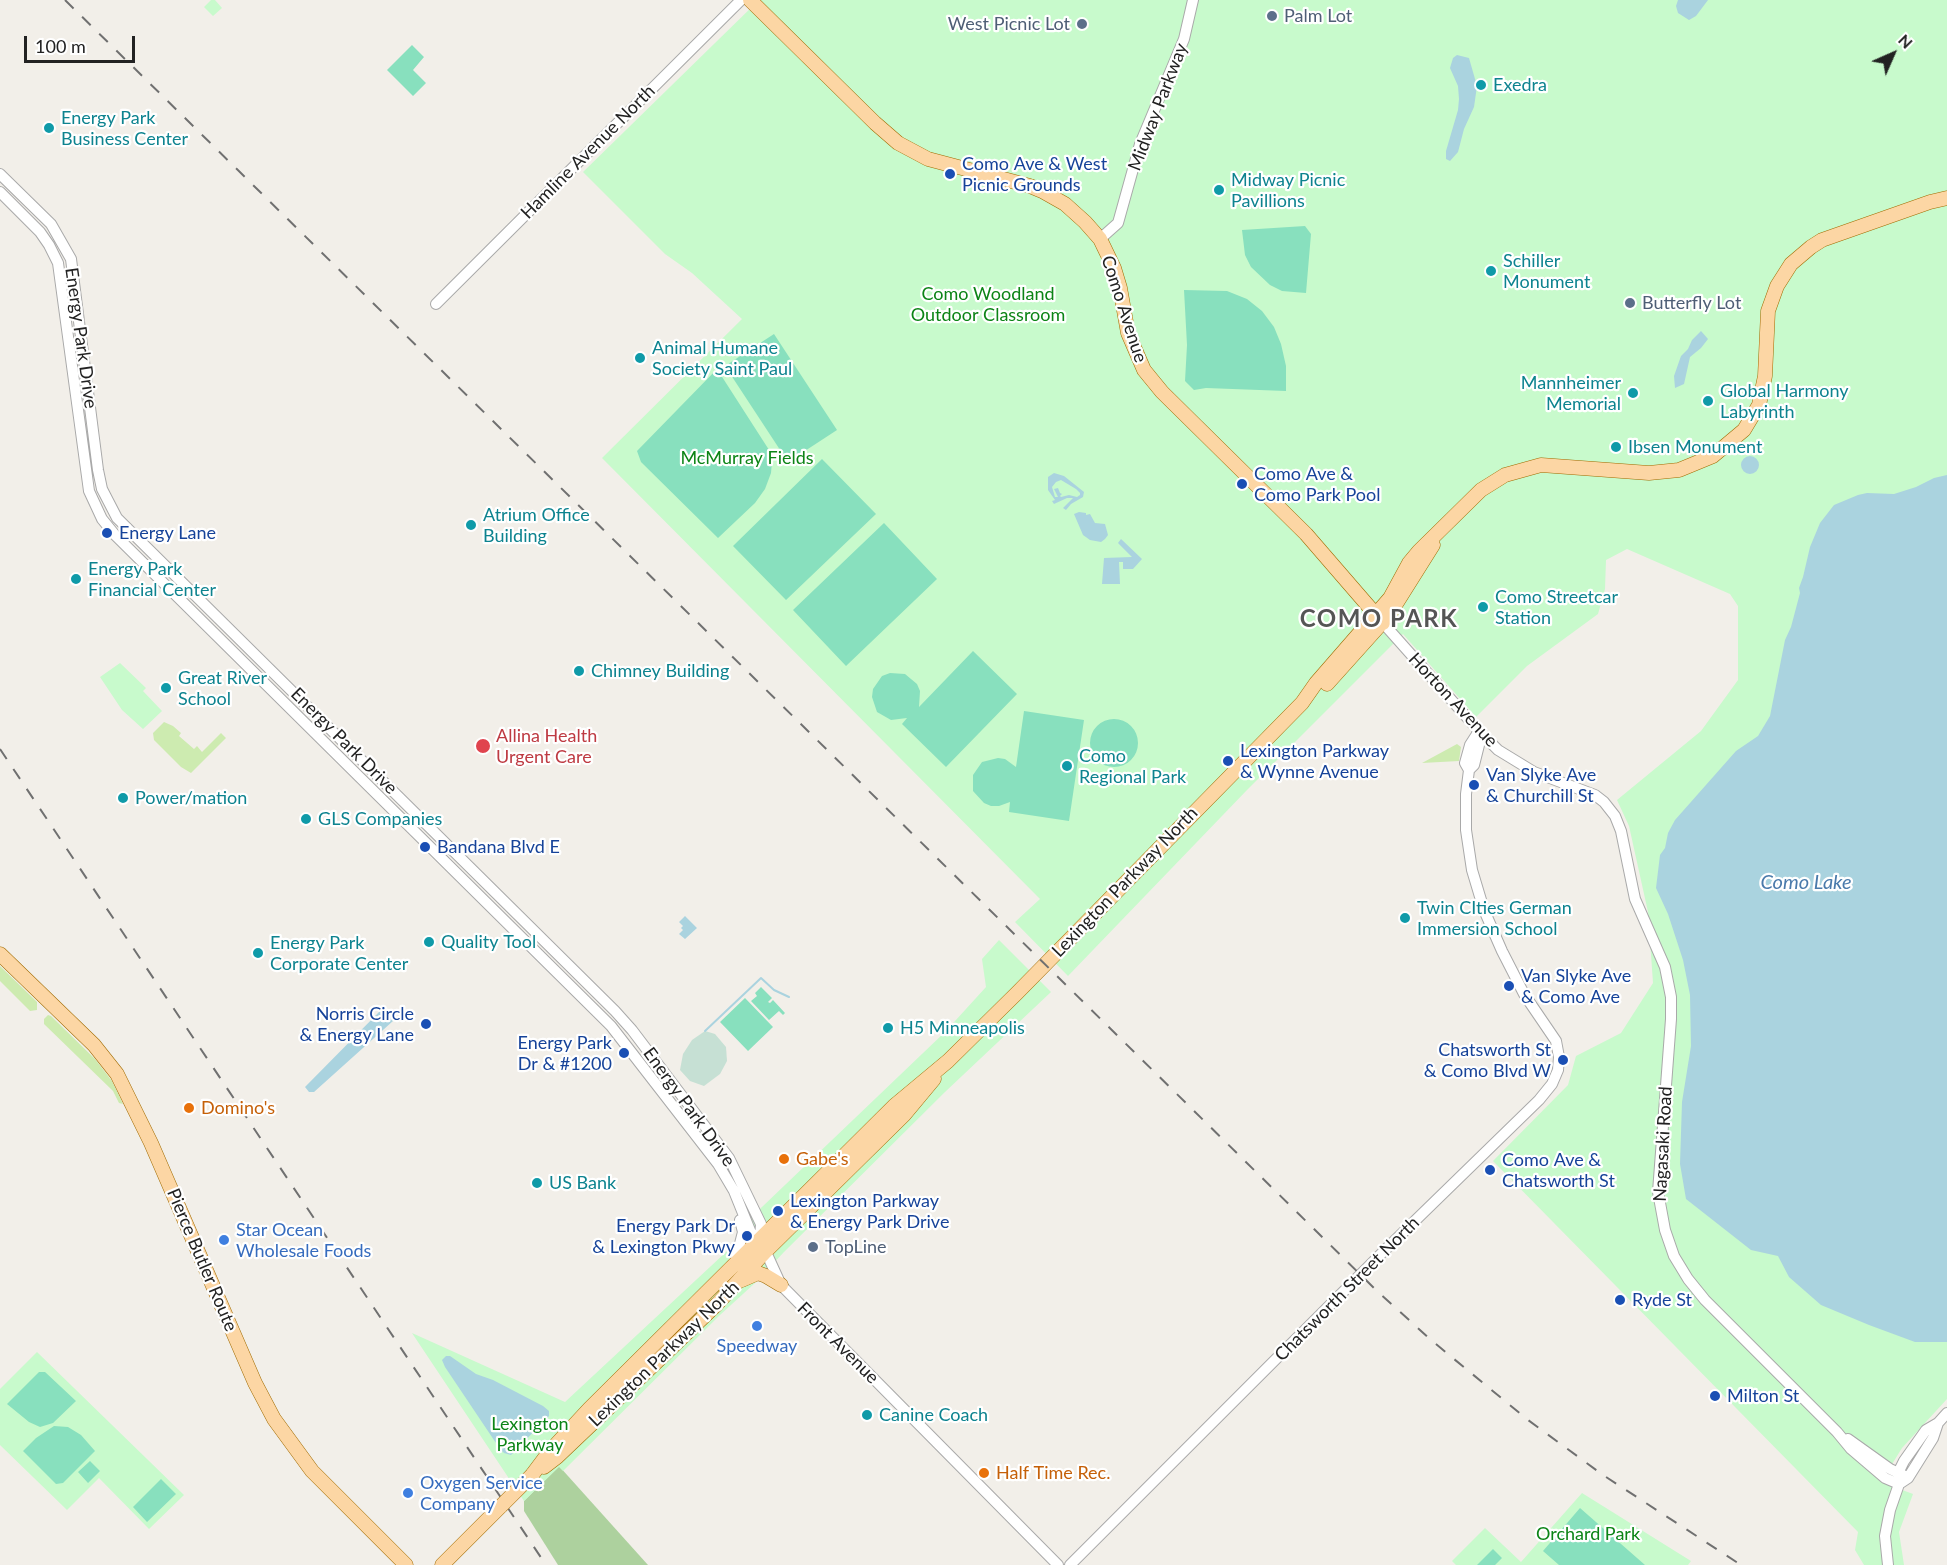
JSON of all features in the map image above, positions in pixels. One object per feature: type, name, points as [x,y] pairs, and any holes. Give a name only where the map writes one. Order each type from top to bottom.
[{"type":"main road","name":"Como Avenue","points":[[750,0],[874,123],[898,143],[928,159],[1042,191],[1075,213],[1100,239],[1117,277],[1128,333],[1144,370],[1162,392],[1299,528],[1379,619]]},
{"type":"main road","name":"Lexington Parkway North","points":[[532,1475],[550,1451],[589,1409],[734,1264],[762,1245],[904,1115],[948,1060],[1302,703],[1316,683],[1379,619],[1409,563],[1430,538],[1444,528],[1476,495],[1505,475],[1541,465],[1649,473],[1679,470],[1713,456],[1744,430],[1759,405],[1765,376],[1768,311],[1777,286],[1791,264],[1822,240],[1947,198]]},
{"type":"main road","name":"Pierce Butler Route","points":[[0,954],[94,1045],[117,1074],[151,1143],[255,1383],[274,1419],[312,1471],[406,1565]]},
{"type":"main road","name":"Lexington Parkway North","points":[[532,1475],[574,1442],[735,1284],[762,1245]]},
{"type":"main road","points":[[735,1284],[758,1273],[781,1285]]},
{"type":"main road","points":[[444,1563],[532,1475]]},
{"type":"street","name":"Hamline Avenue North","points":[[436,304],[741,0]]},
{"type":"street","name":"Midway Parkway","points":[[1100,239],[1118,224],[1140,144],[1184,39],[1193,0]]},
{"type":"street","name":"Energy Park Drive","points":[[0,174],[51,224],[71,259],[98,470],[102,489],[117,518],[615,1011],[640,1039],[729,1158],[761,1224],[762,1245]]},
{"type":"street","name":"Energy Park Drive","points":[[0,192],[40,232],[58,263],[89,491],[102,519],[115,535],[612,1026],[718,1164],[736,1196],[751,1233],[762,1245]]},
{"type":"street","name":"Horton Avenue","points":[[1379,619],[1498,750],[1547,778],[1589,792],[1604,802]]},
{"type":"street","name":"Chatsworth Street North","points":[[1070,1565],[1386,1249],[1547,1092],[1558,1070],[1556,1041],[1524,994],[1484,910],[1472,870],[1465,815],[1469,770],[1466,763],[1470,745],[1479,731]]},
{"type":"street","name":"Nagasaki Road","points":[[1604,802],[1619,823],[1635,899],[1660,955],[1670,987],[1671,1019],[1658,1178],[1659,1205],[1667,1238],[1680,1267],[1696,1290],[1837,1432]]},
{"type":"street","points":[[734,1264],[743,1232],[736,1196]]},
{"type":"street","name":"Front Avenue","points":[[762,1245],[781,1285],[1058,1565]]},
{"type":"street","points":[[1888,1565],[1885,1536],[1890,1510],[1911,1451],[1926,1430],[1938,1423],[1947,1413]]},
{"type":"street","points":[[1902,1478],[1933,1438],[1938,1423]]},
{"type":"street","points":[[1837,1432],[1902,1478]]},
{"type":"street","points":[[1837,1432],[1851,1449],[1885,1478],[1902,1478]]},
{"type":"street","points":[[1872,1456],[1893,1461],[1911,1451]]},
{"type":"green space","points":[[211,0],[215,0],[222,8],[213,16],[204,7]]},
{"type":"green space","name":"Como Regional Park","points":[[759,0],[1947,0],[1947,1399],[1902,1448],[1881,1482],[1913,1494],[1899,1532],[1904,1565],[1864,1565],[1855,1550],[1858,1532],[1493,1161],[1568,1085],[1576,1056],[1621,1033],[1653,983],[1648,912],[1629,826],[1617,800],[1701,731],[1738,680],[1738,606],[1730,594],[1627,549],[1606,560],[1605,589],[1598,614],[1527,666],[1476,717],[1403,634],[1247,790],[1068,976],[1015,922],[1040,899],[602,458],[742,319],[692,273],[665,254],[583,172]]},
{"type":"green space","points":[[412,45],[424,57],[413,70],[426,83],[413,96],[387,70]]},
{"type":"green space","points":[[1305,226],[1311,234],[1306,293],[1282,291],[1270,285],[1251,267],[1245,255],[1242,230]]},
{"type":"green space","points":[[1184,290],[1227,291],[1247,299],[1262,311],[1274,327],[1281,344],[1286,366],[1286,391],[1206,388],[1194,390],[1185,381],[1187,345]]},
{"type":"green space","points":[[774,334],[837,430],[788,462],[725,366]]},
{"type":"green space","name":"McMurray Fields","points":[[717,369],[771,453],[772,461],[771,473],[765,489],[755,503],[718,538],[641,462],[637,451]]},
{"type":"green space","points":[[822,459],[876,514],[786,600],[733,546]]},
{"type":"green space","points":[[884,523],[937,579],[846,666],[793,610]]},
{"type":"green space","points":[[973,651],[1017,694],[946,767],[902,724],[907,718],[891,720],[877,712],[872,697],[873,689],[882,676],[890,673],[905,674],[917,684],[920,691],[919,707]]},
{"type":"green space","points":[[120,663],[146,688],[143,691],[162,711],[143,729],[122,710],[100,677]]},
{"type":"green space","points":[[1024,711],[1084,720],[1069,821],[1009,812],[1010,802],[991,806],[984,803],[973,791],[973,775],[982,762],[998,758],[1005,759],[1016,767]]},
{"type":"green space","points":[[1109,719],[1119,719],[1131,726],[1138,738],[1138,748],[1131,760],[1119,767],[1109,767],[1094,756],[1090,748],[1090,738],[1101,723]]},
{"type":"green space","points":[[164,722],[181,733],[179,736],[194,749],[197,746],[202,752],[221,733],[226,738],[191,773],[181,767],[154,740],[153,733]]},
{"type":"green space","points":[[1457,744],[1461,747],[1459,761],[1422,763]]},
{"type":"green space","name":"Lexington Parkway","points":[[999,940],[1051,992],[945,1092],[563,1471],[559,1467],[524,1501],[412,1333],[565,1402],[740,1239],[740,1228],[945,1032],[986,987],[982,959]]},
{"type":"green space","points":[[0,966],[37,1002],[37,1010],[30,1011],[0,981]]},
{"type":"green space","points":[[761,987],[772,998],[768,1002],[773,1000],[785,1013],[783,1015],[779,1011],[769,1020],[751,1001],[757,996],[755,993]]},
{"type":"green space","points":[[745,998],[773,1027],[748,1051],[720,1022]]},
{"type":"green space","points":[[48,1015],[95,1059],[112,1081],[123,1104],[119,1103],[113,1091],[44,1024],[44,1019]]},
{"type":"green space","points":[[705,1031],[715,1034],[726,1047],[727,1061],[720,1074],[704,1086],[690,1081],[680,1070],[683,1054],[692,1040]]},
{"type":"green space","points":[[37,1352],[184,1495],[149,1529],[99,1478],[67,1510],[0,1445],[0,1389]]},
{"type":"green space","points":[[39,1372],[45,1372],[76,1401],[53,1423],[40,1427],[29,1422],[7,1404]]},
{"type":"green space","points":[[54,1426],[68,1427],[81,1435],[95,1451],[63,1483],[56,1484],[23,1451],[36,1438]]},
{"type":"green space","points":[[90,1461],[100,1471],[88,1483],[78,1472]]},
{"type":"green space","points":[[559,1466],[648,1565],[558,1565],[524,1511],[524,1501]]},
{"type":"green space","points":[[161,1479],[176,1494],[147,1522],[133,1507]]},
{"type":"green space","name":"Orchard Park","points":[[1582,1493],[1691,1561],[1688,1565],[1456,1565],[1452,1561],[1485,1528],[1521,1562]]},
{"type":"green space","points":[[1580,1508],[1645,1565],[1559,1565],[1543,1551]]},
{"type":"green space","points":[[1493,1549],[1502,1558],[1495,1565],[1477,1565]]},
{"type":"water","points":[[1678,0],[1708,0],[1696,16],[1689,20],[1678,13],[1676,6]]},
{"type":"water","points":[[1457,55],[1469,58],[1477,86],[1474,107],[1464,129],[1458,152],[1450,161],[1446,159],[1446,151],[1459,99],[1458,86],[1450,68],[1453,58]]},
{"type":"water","points":[[1701,331],[1708,339],[1690,357],[1684,384],[1675,388],[1674,376],[1681,356]]},
{"type":"water","points":[[1750,456],[1756,459],[1759,465],[1756,471],[1750,474],[1744,471],[1741,465],[1744,459]]},
{"type":"water","points":[[1054,473],[1064,476],[1084,492],[1083,497],[1066,510],[1063,508],[1073,498],[1067,498],[1054,504],[1052,501],[1055,500],[1048,490],[1048,477]],"holes":[[[1061,480],[1080,493],[1077,497],[1069,495],[1061,497],[1062,494],[1058,488],[1054,489],[1058,497],[1055,497],[1052,487]]]},
{"type":"water","name":"Como Lake","points":[[1947,475],[1947,1342],[1915,1342],[1821,1305],[1789,1277],[1778,1256],[1751,1250],[1686,1199],[1680,1164],[1682,1102],[1691,1046],[1690,995],[1683,960],[1668,914],[1656,888],[1660,855],[1665,848],[1668,833],[1675,820],[1736,751],[1758,736],[1770,716],[1785,640],[1791,627],[1810,547],[1820,523],[1834,505],[1858,495],[1894,494]]},
{"type":"water","points":[[1079,512],[1090,514],[1095,523],[1105,524],[1108,535],[1105,539],[1101,542],[1090,540],[1083,535],[1074,514]]},
{"type":"water","points":[[1121,539],[1142,559],[1133,569],[1123,569],[1123,562],[1119,562],[1120,584],[1102,584],[1104,558],[1132,557],[1118,543]]},
{"type":"water","points":[[685,916],[697,928],[685,939],[679,934],[683,926],[679,922]]},
{"type":"water","points":[[380,1011],[391,1015],[393,1021],[314,1092],[309,1092],[305,1087]]},
{"type":"water","points":[[450,1356],[476,1374],[493,1380],[543,1406],[549,1411],[549,1416],[511,1455],[504,1453],[445,1367],[442,1360]]},
{"type":"waterway","points":[[705,1031],[761,978],[774,990],[789,997]]},
{"type":"railway","points":[[65,0],[1376,1290],[1431,1340],[1528,1420],[1603,1475],[1741,1565]]},
{"type":"railway","points":[[0,749],[546,1565]]},
{"type":"place","name":"Palm Lot","points":[[1272,16]]},
{"type":"place","name":"West Picnic Lot","points":[[1082,24]]},
{"type":"place","name":"Exedra","points":[[1481,85]]},
{"type":"place","name":"Energy Park Business Center","points":[[49,128]]},
{"type":"place","name":"Como Ave & West Picnic Grounds","points":[[950,174]]},
{"type":"place","name":"Midway Picnic Pavillions","points":[[1219,190]]},
{"type":"place","name":"Schiller Monument","points":[[1491,271]]},
{"type":"place","name":"Butterfly Lot","points":[[1630,303]]},
{"type":"place","name":"Animal Humane Society Saint Paul","points":[[640,358]]},
{"type":"place","name":"Mannheimer Memorial","points":[[1633,393]]},
{"type":"place","name":"Global Harmony Labyrinth","points":[[1708,401]]},
{"type":"place","name":"Ibsen Monument","points":[[1616,447]]},
{"type":"place","name":"Como Ave & Como Park Pool","points":[[1242,484]]},
{"type":"place","name":"Atrium Office Building","points":[[471,525]]},
{"type":"place","name":"Energy Lane","points":[[107,533]]},
{"type":"place","name":"Energy Park Financial Center","points":[[76,579]]},
{"type":"place","name":"Como Streetcar Station","points":[[1483,607]]},
{"type":"place","name":"Chimney Building","points":[[579,671]]},
{"type":"place","name":"Great River School","points":[[166,688]]},
{"type":"place","name":"Allina Health Urgent Care","points":[[483,746]]},
{"type":"place","name":"Lexington Parkway & Wynne Avenue","points":[[1228,761]]},
{"type":"place","name":"Como Regional Park","points":[[1067,766]]},
{"type":"place","name":"Van Slyke Ave & Churchill St","points":[[1474,785]]},
{"type":"place","name":"Power/mation","points":[[123,798]]},
{"type":"place","name":"GLS Companies","points":[[306,819]]},
{"type":"place","name":"Bandana Blvd E","points":[[425,847]]},
{"type":"place","name":"Twin CIties German Immersion School","points":[[1405,918]]},
{"type":"place","name":"Quality Tool","points":[[429,942]]},
{"type":"place","name":"Energy Park Corporate Center","points":[[258,953]]},
{"type":"place","name":"Van Slyke Ave & Como Ave","points":[[1509,986]]},
{"type":"place","name":"Norris Circle & Energy Lane","points":[[426,1024]]},
{"type":"place","name":"H5 Minneapolis","points":[[888,1028]]},
{"type":"place","name":"Energy Park Dr & #1200","points":[[624,1053]]},
{"type":"place","name":"Chatsworth St & Como Blvd W","points":[[1563,1060]]},
{"type":"place","name":"Domino's","points":[[189,1108]]},
{"type":"place","name":"Gabe's","points":[[784,1159]]},
{"type":"place","name":"Como Ave & Chatsworth St","points":[[1490,1170]]},
{"type":"place","name":"US Bank","points":[[537,1183]]},
{"type":"place","name":"Lexington Parkway & Energy Park Drive","points":[[778,1211]]},
{"type":"place","name":"Energy Park Dr & Lexington Pkwy","points":[[747,1236]]},
{"type":"place","name":"Star Ocean Wholesale Foods","points":[[224,1240]]},
{"type":"place","name":"TopLine","points":[[813,1247]]},
{"type":"place","name":"Ryde St","points":[[1620,1300]]},
{"type":"place","name":"Speedway","points":[[757,1326]]},
{"type":"place","name":"Milton St","points":[[1715,1396]]},
{"type":"place","name":"Canine Coach","points":[[867,1415]]},
{"type":"place","name":"Half Time Rec.","points":[[984,1473]]},
{"type":"place","name":"Oxygen Service Company","points":[[408,1493]]},
{"type":"district","name":"COMO PARK","points":[[1379,619]]},
{"type":"park label","name":"Como Woodland Outdoor Classroom","points":[[988,304]]}]
